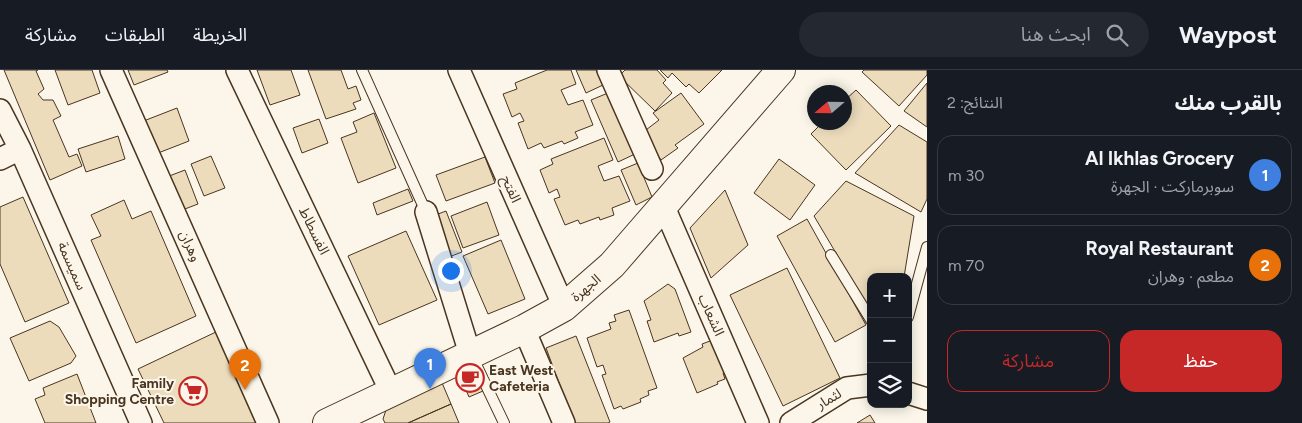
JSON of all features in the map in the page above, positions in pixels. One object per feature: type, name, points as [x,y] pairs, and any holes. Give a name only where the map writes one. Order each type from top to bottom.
[{"type":"street","name":"وهران","points":[[111,70],[268,423]]},
{"type":"street","name":"الفسطاط","points":[[237,70],[391,392]]},
{"type":"street","name":"الفتح","points":[[459,70],[564,307]]},
{"type":"street","points":[[608,70],[652,169]]},
{"type":"street","name":"الجهرة","points":[[342,420],[391,392],[524,330],[564,307],[612,265],[781,70]]},
{"type":"street","name":"سميسمة","points":[[0,110],[20,149],[141,423]]},
{"type":"street","points":[[0,159],[20,149]]},
{"type":"street","name":"الشعاب","points":[[664,207],[758,423]]},
{"type":"street","points":[[426,212],[470,354]]},
{"type":"street","points":[[524,330],[564,423]]},
{"type":"street","name":"لثمار","points":[[790,423],[847,388],[867,386]]},
{"type":"street","points":[[912,394],[927,399]]},
{"type":"lane","points":[[362,70],[426,212]]},
{"type":"lane","points":[[912,302],[927,247]]},
{"type":"lane","points":[[831,255],[870,318]]},
{"type":"lane","points":[[470,354],[504,423]]},
{"type":"building","points":[[4,70],[38,70],[36,71],[44,89],[38,94],[43,100],[53,100],[61,116],[53,120],[69,157],[77,154],[82,166],[50,180]]},
{"type":"building","points":[[55,70],[92,70],[100,93],[68,105]]},
{"type":"building","points":[[128,70],[167,70],[168,72],[134,85]]},
{"type":"building","points":[[257,70],[291,70],[300,95],[270,105]]},
{"type":"building","points":[[308,70],[341,70],[348,89],[356,86],[361,100],[353,103],[356,109],[326,119]]},
{"type":"building","points":[[547,70],[571,70],[576,84],[561,90],[568,105],[583,100],[593,125],[575,132],[578,138],[564,144],[562,141],[544,148],[541,143],[528,149],[518,123],[524,121],[520,113],[512,117],[503,94],[517,89],[515,83]]},
{"type":"building","points":[[576,70],[596,70],[603,85],[586,93]]},
{"type":"building","points":[[625,70],[657,70],[666,80],[663,83],[672,93],[655,111],[619,76]]},
{"type":"building","points":[[660,70],[722,70],[699,93],[689,84],[686,87],[672,73],[668,78]]},
{"type":"building","points":[[864,70],[927,70],[927,75],[899,106],[862,72]]},
{"type":"building","points":[[927,83],[927,127],[904,111]]},
{"type":"building","points":[[856,90],[891,126],[846,170],[811,134],[815,130],[852,130],[852,94]]},
{"type":"building","points":[[608,93],[635,154],[618,162],[591,100]]},
{"type":"building","points":[[681,93],[704,124],[675,145],[678,148],[661,160],[642,133],[659,120],[653,113]]},
{"type":"building","points":[[177,108],[189,141],[153,155],[141,122]]},
{"type":"building","points":[[374,113],[396,168],[358,183],[341,138],[357,132],[353,122]]},
{"type":"building","points":[[319,119],[328,143],[302,153],[293,128]]},
{"type":"building","points":[[899,125],[927,142],[927,199],[921,212],[855,173]]},
{"type":"building","points":[[118,136],[125,159],[86,172],[78,149]]},
{"type":"building","points":[[604,138],[613,160],[598,166],[604,181],[619,176],[630,201],[612,208],[614,215],[600,220],[599,217],[580,224],[578,220],[565,225],[554,199],[560,197],[557,189],[549,193],[540,170],[553,164],[551,159]]},
{"type":"building","points":[[211,156],[225,188],[204,196],[191,164]]},
{"type":"building","points":[[485,157],[495,183],[446,201],[436,175]]},
{"type":"building","points":[[779,159],[815,185],[790,220],[754,193]]},
{"type":"building","points":[[638,163],[652,197],[636,205],[621,170]]},
{"type":"building","points":[[185,170],[198,204],[177,212],[164,178]]},
{"type":"building","points":[[846,181],[914,216],[905,273],[867,273],[867,305],[814,216]]},
{"type":"building","points":[[408,189],[413,201],[377,215],[373,203]]},
{"type":"building","points":[[725,190],[748,245],[711,278],[690,228]]},
{"type":"building","points":[[23,197],[69,303],[25,322],[0,264],[0,207]]},
{"type":"building","points":[[124,200],[132,219],[151,211],[196,316],[136,343],[91,240],[101,236],[91,215]]},
{"type":"building","points":[[487,202],[499,235],[463,248],[451,216]]},
{"type":"building","points":[[446,211],[462,252],[449,257],[433,216]]},
{"type":"building","points":[[807,219],[866,325],[835,342],[777,236]]},
{"type":"building","points":[[406,231],[437,300],[379,325],[348,256]]},
{"type":"building","points":[[501,240],[525,299],[488,314],[463,256]]},
{"type":"building","points":[[787,268],[840,378],[783,406],[730,295]]},
{"type":"building","points":[[668,284],[675,289],[691,332],[679,336],[678,333],[654,342],[647,321],[651,320],[644,301]]},
{"type":"building","points":[[629,310],[657,388],[648,391],[649,395],[640,399],[641,402],[623,409],[621,406],[614,409],[602,375],[606,374],[603,365],[597,367],[587,338],[611,329],[609,323],[616,321],[614,315]]},
{"type":"building","points":[[50,321],[59,327],[76,356],[71,363],[29,381],[10,338]]},
{"type":"building","points":[[218,331],[262,423],[164,423],[138,369]]},
{"type":"building","points":[[576,336],[610,422],[608,423],[574,423],[546,348]]},
{"type":"building","points":[[718,338],[731,370],[723,373],[725,379],[717,382],[718,384],[697,393],[683,358],[703,347],[702,344]]},
{"type":"building","name":"East West Cafeteria","points":[[471,360],[483,391],[469,397],[456,366]]},
{"type":"building","points":[[77,374],[96,423],[45,423],[35,399],[45,395],[43,388]]},
{"type":"building","points":[[440,378],[451,404],[408,423],[385,423],[383,419],[389,401]]},
{"type":"building","points":[[451,404],[459,423],[408,423]]},
{"type":"building","points":[[870,415],[875,423],[857,423]]},
{"type":"place","name":"East West Cafeteria","points":[[470,378]]},
{"type":"place","name":"Al Ikhlas Grocery","points":[[430,389]]},
{"type":"place","name":"Royal Restaurant","points":[[245,390]]},
{"type":"place","name":"Family Shopping Centre","points":[[193,391]]}]
